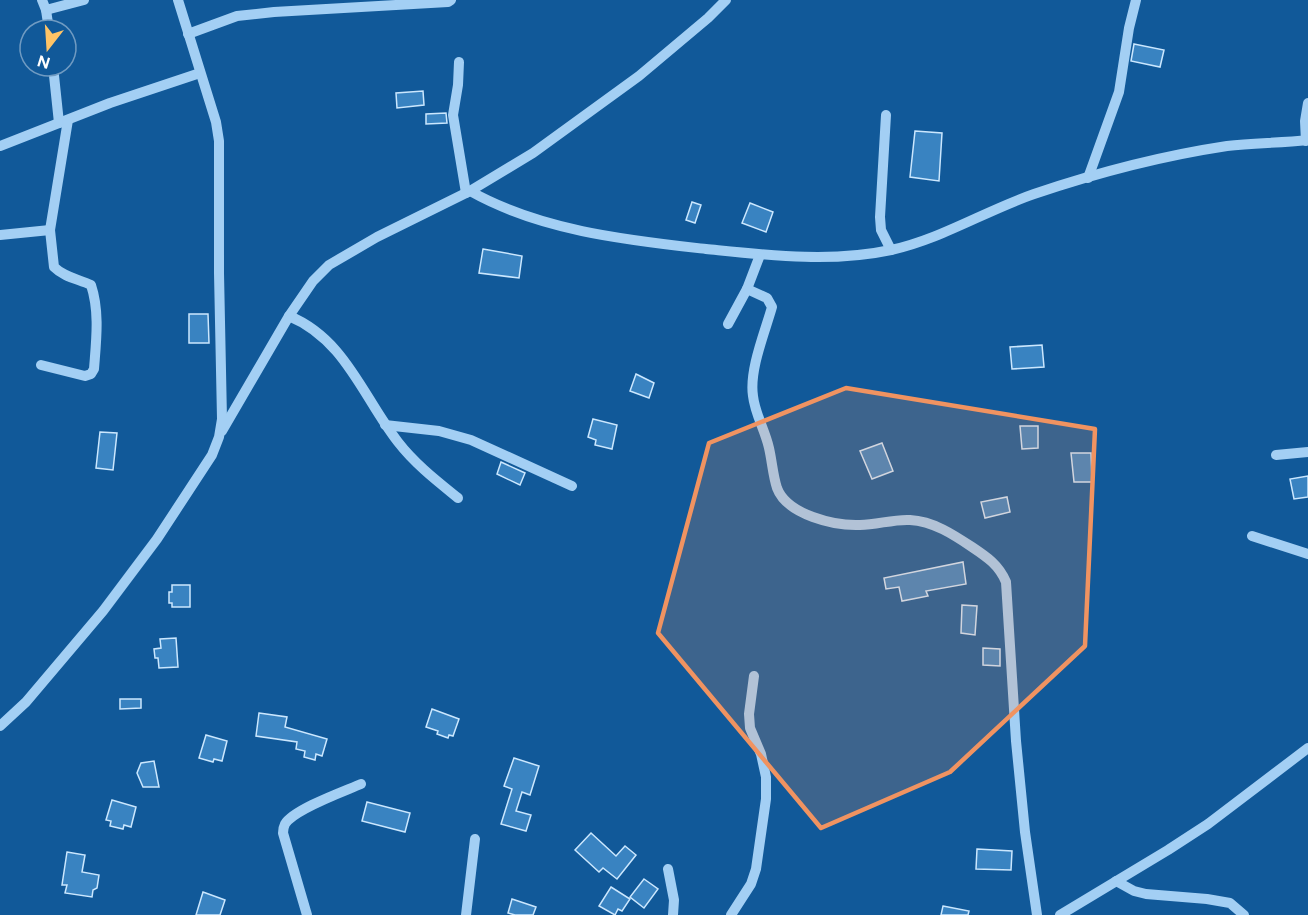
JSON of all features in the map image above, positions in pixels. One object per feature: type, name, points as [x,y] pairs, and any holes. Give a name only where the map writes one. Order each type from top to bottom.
[{"type":"street","points":[[44,5],[84,0]]},
{"type":"street","points":[[178,0],[216,122],[219,141],[222,419],[219,437]]},
{"type":"street","points":[[188,34],[237,16],[305,9],[351,9],[397,4],[427,4],[451,0]]},
{"type":"street","points":[[0,726],[26,702],[103,611],[157,539],[212,455],[219,437],[289,316],[313,280],[329,265],[377,237],[468,192],[533,153],[639,76],[726,0]]},
{"type":"street","points":[[1088,178],[1119,92],[1136,0]]},
{"type":"street","points":[[459,62],[453,115],[468,192]]},
{"type":"street","points":[[0,146],[110,103],[200,73]]},
{"type":"street","points":[[41,365],[85,376],[91,374],[94,369],[95,351],[96,299],[92,285],[62,274],[54,267],[50,230],[64,121],[55,78]]},
{"type":"street","points":[[468,192],[496,205],[596,234],[760,255],[851,257],[891,250],[924,240],[1032,195],[1137,164],[1228,146],[1307,140],[1305,121],[1308,103]]},
{"type":"street","points":[[886,115],[880,223],[891,250]]},
{"type":"street","points":[[0,235],[50,230]]},
{"type":"street","points":[[728,324],[747,289],[760,255]]},
{"type":"street","points":[[747,289],[767,298],[772,307],[753,379],[752,395],[756,413],[768,443],[777,489],[786,501],[803,513],[837,524],[861,525],[911,520],[931,525],[953,534],[1002,570],[1006,582],[1016,741],[1036,915]]},
{"type":"street","points":[[289,316],[306,323],[338,351],[385,425],[417,464],[458,498]]},
{"type":"street","points":[[385,425],[439,431],[471,440],[572,486]]},
{"type":"street","points":[[1276,455],[1308,452]]},
{"type":"street","points":[[1252,536],[1308,554]]},
{"type":"street","points":[[732,915],[751,884],[756,869],[766,799],[766,777],[761,754],[750,728],[749,714],[754,676]]},
{"type":"street","points":[[1060,915],[1208,824],[1308,748]]},
{"type":"street","points":[[307,915],[283,833],[284,825],[291,818],[319,802],[361,784]]},
{"type":"street","points":[[466,915],[475,839]]},
{"type":"street","points":[[668,869],[674,900],[673,915]]},
{"type":"street","points":[[1116,882],[1146,894],[1230,903],[1244,915]]},
{"type":"highlighted area","points":[[846,388],[1095,429],[1085,646],[950,772],[821,828],[658,633],[709,443]]},
{"type":"building","points":[[1134,44],[1164,50],[1160,67],[1131,61]]},
{"type":"building","points":[[423,91],[424,105],[397,108],[396,93]]},
{"type":"building","points":[[446,113],[447,123],[426,124],[426,114]]},
{"type":"building","points":[[915,131],[942,133],[939,181],[910,177]]},
{"type":"building","points":[[692,202],[701,205],[695,223],[686,220]]},
{"type":"building","points":[[750,203],[773,212],[766,232],[742,223]]},
{"type":"building","points":[[483,249],[522,256],[519,278],[479,273]]},
{"type":"building","points":[[189,314],[208,314],[209,343],[189,343]]},
{"type":"building","points":[[1042,345],[1044,367],[1012,369],[1010,347]]},
{"type":"building","points":[[636,374],[654,383],[649,398],[630,391]]},
{"type":"building","points":[[593,419],[617,425],[612,449],[595,445],[596,440],[588,437]]},
{"type":"building","points":[[1020,426],[1038,426],[1038,448],[1022,449]]},
{"type":"building","points":[[100,432],[117,433],[113,470],[96,468]]},
{"type":"building","points":[[882,443],[893,471],[872,479],[860,451]]},
{"type":"building","points":[[1071,453],[1091,453],[1092,482],[1074,482]]},
{"type":"building","points":[[501,462],[525,473],[520,485],[497,474]]},
{"type":"building","points":[[1308,476],[1308,497],[1294,499],[1290,479]]},
{"type":"building","points":[[1007,497],[1010,512],[985,518],[981,502]]},
{"type":"building","points":[[963,562],[966,584],[926,591],[928,596],[902,601],[899,587],[886,589],[884,578]]},
{"type":"building","points":[[172,585],[190,585],[190,607],[172,607],[172,603],[169,603],[169,592],[172,592]]},
{"type":"building","points":[[962,605],[977,606],[975,635],[961,633]]},
{"type":"building","points":[[176,638],[178,667],[159,668],[154,649],[161,648],[160,639]]},
{"type":"building","points":[[983,648],[1000,649],[1000,666],[983,665]]},
{"type":"building","points":[[120,699],[141,699],[141,708],[120,709]]},
{"type":"building","points":[[432,709],[459,719],[453,736],[449,735],[448,738],[426,727]]},
{"type":"building","points":[[259,713],[287,717],[285,727],[327,739],[322,756],[316,754],[315,760],[304,757],[305,751],[296,749],[297,742],[256,736]]},
{"type":"building","points":[[206,735],[227,741],[222,761],[214,759],[213,762],[199,758]]},
{"type":"building","points":[[514,758],[539,766],[530,795],[522,792],[516,811],[531,815],[526,831],[501,824],[512,789],[504,786]]},
{"type":"building","points":[[154,761],[159,787],[143,787],[137,773],[141,763]]},
{"type":"building","points":[[112,800],[136,807],[131,827],[124,825],[123,829],[110,826],[111,821],[106,820]]},
{"type":"building","points":[[367,802],[410,813],[405,832],[362,821]]},
{"type":"building","points":[[591,833],[616,856],[625,846],[636,855],[617,879],[603,868],[599,872],[575,850]]},
{"type":"building","points":[[977,849],[1012,851],[1011,870],[976,869]]},
{"type":"building","points":[[67,852],[85,855],[82,872],[99,875],[97,888],[93,890],[92,897],[65,893],[67,885],[62,885]]},
{"type":"building","points":[[644,879],[658,889],[644,908],[630,897]]},
{"type":"building","points":[[611,887],[630,899],[622,911],[618,909],[615,915],[599,906]]},
{"type":"building","points":[[203,892],[225,900],[220,915],[196,915]]},
{"type":"building","points":[[512,899],[536,907],[533,915],[508,913]]},
{"type":"building","points":[[943,906],[969,911],[968,915],[941,915]]}]
